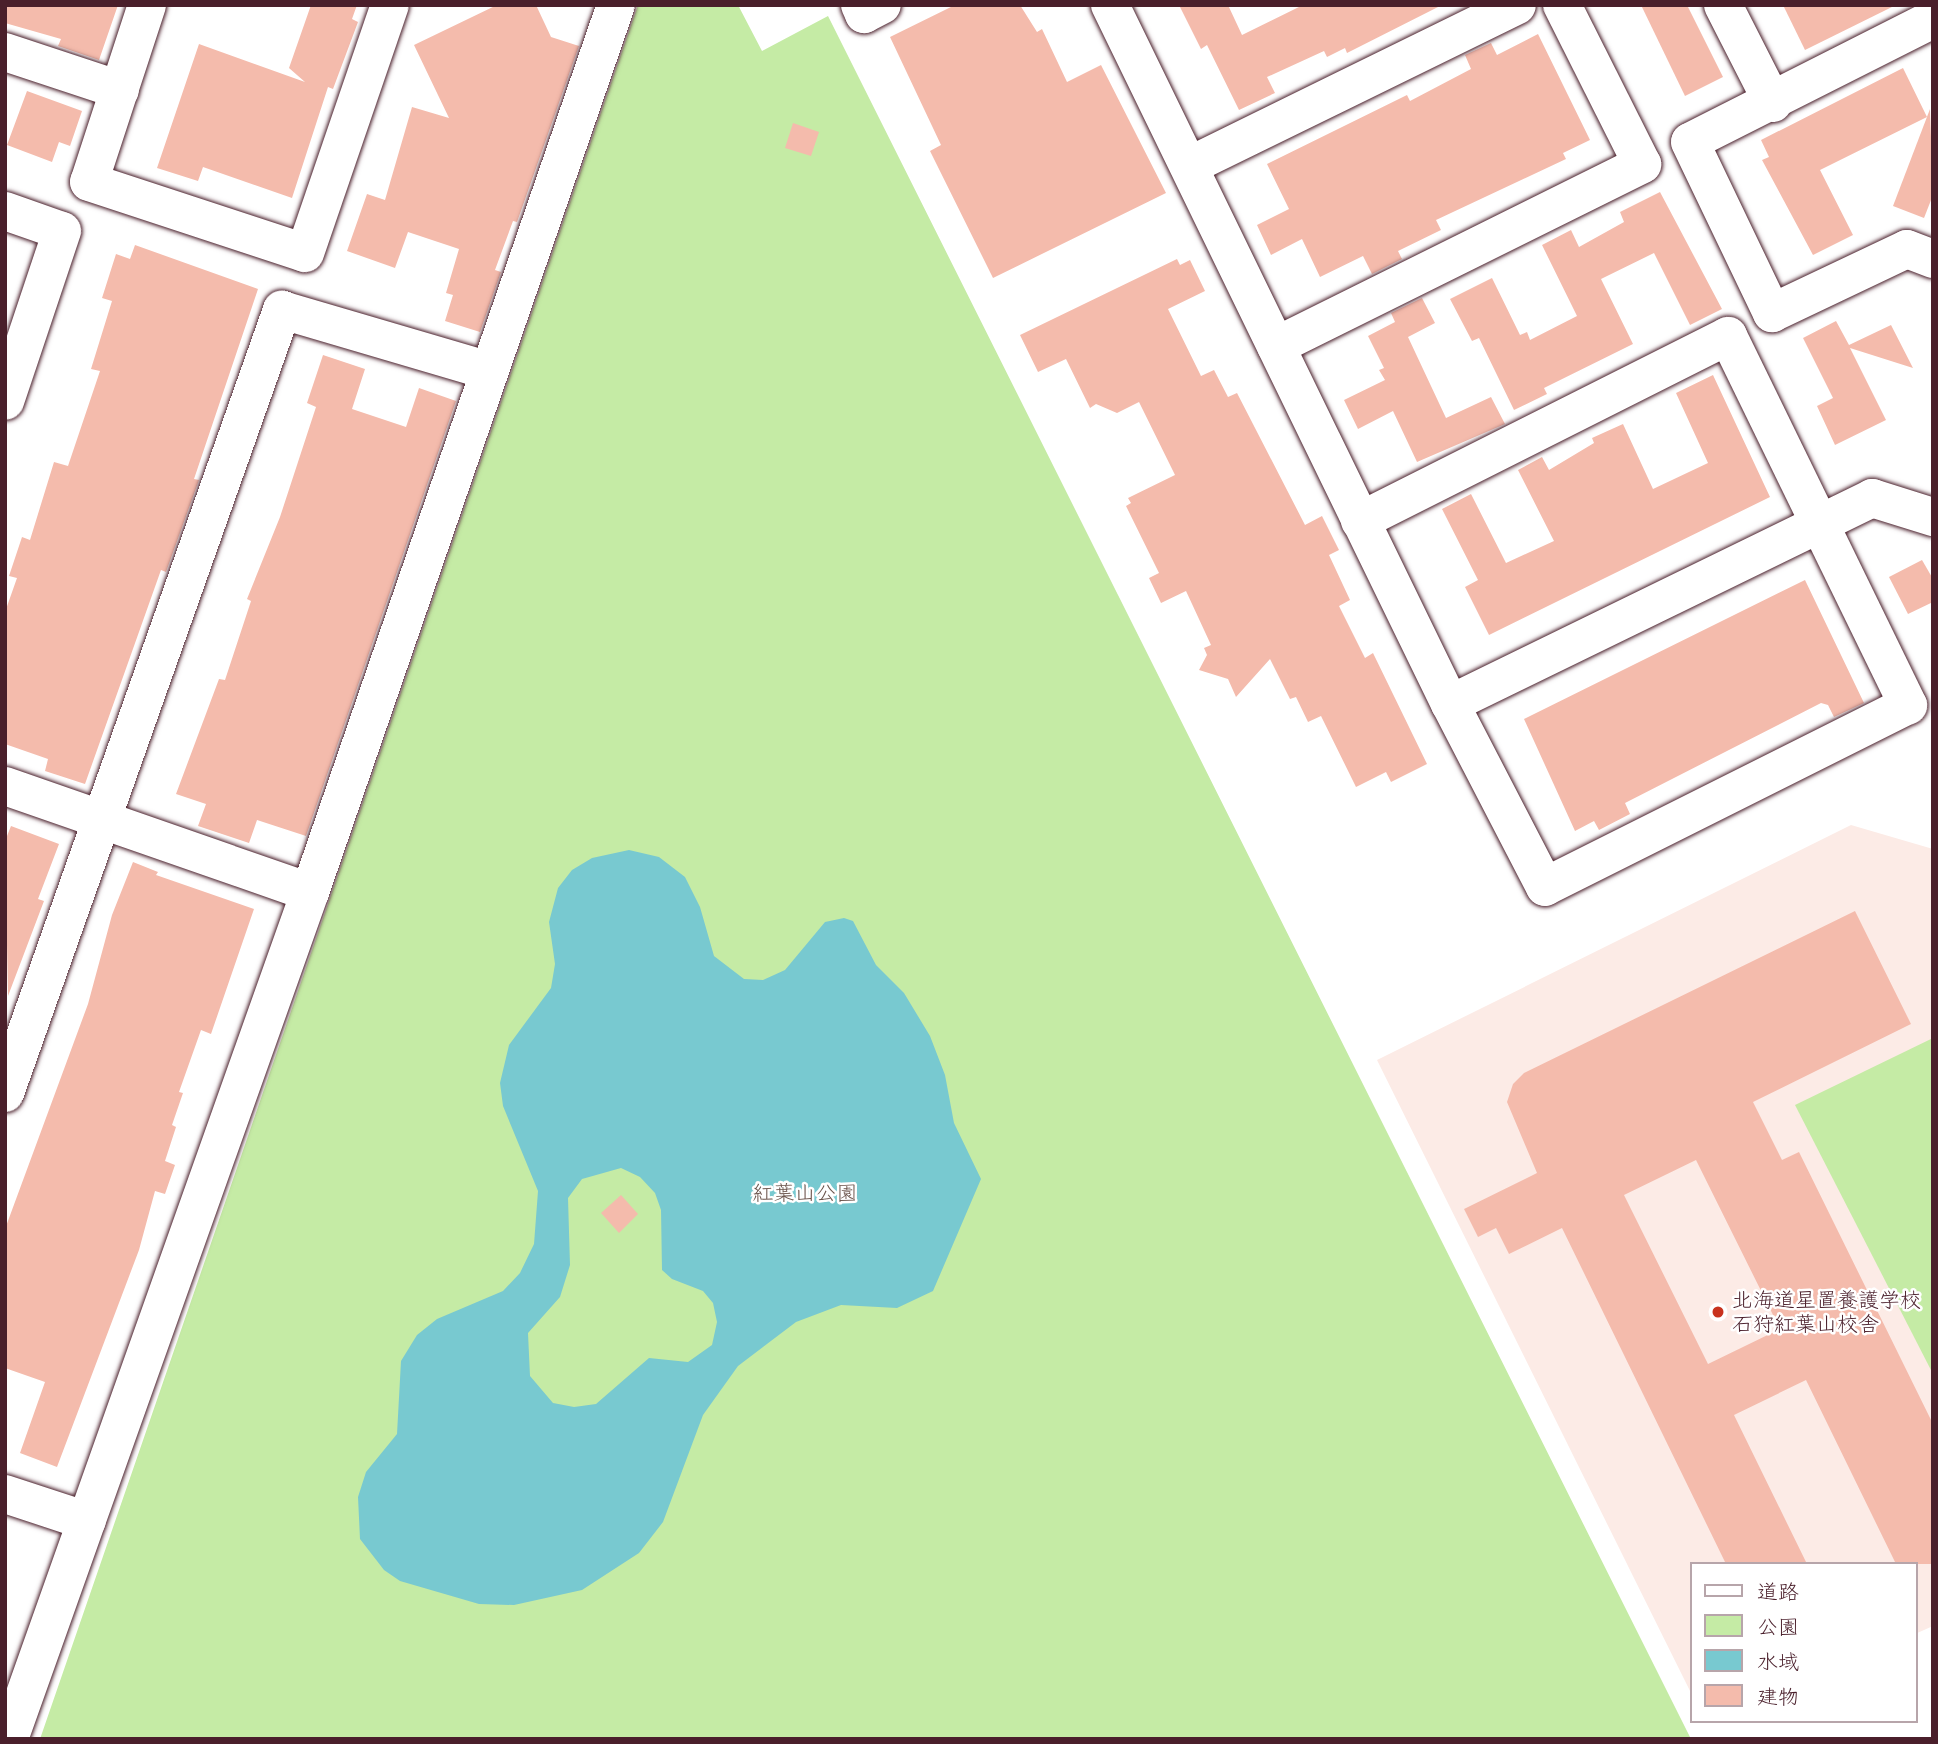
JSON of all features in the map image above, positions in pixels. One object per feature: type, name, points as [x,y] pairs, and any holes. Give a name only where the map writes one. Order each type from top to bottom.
[{"type":"street","points":[[147,5],[89,182],[305,253],[390,5]]},
{"type":"street","points":[[9,1739],[310,891],[616,5]]},
{"type":"street","points":[[860,5],[864,14],[882,5]]},
{"type":"street","points":[[1110,5],[1189,166],[1360,520],[1450,705],[1545,887],[1908,705],[1728,336],[1360,520]]},
{"type":"street","points":[[1189,166],[1517,5]]},
{"type":"street","points":[[1276,346],[1642,164],[1562,5]]},
{"type":"street","points":[[1723,5],[1773,103]]},
{"type":"street","points":[[1933,19],[1773,103],[1690,142],[1772,313],[1907,250],[1933,260]]},
{"type":"street","points":[[5,52],[120,90]]},
{"type":"street","points":[[5,211],[62,230],[5,401]]},
{"type":"street","points":[[5,1093],[282,310],[489,371]]},
{"type":"street","points":[[1450,705],[1872,498],[1933,517]]},
{"type":"street","points":[[5,786],[310,891]]},
{"type":"street","points":[[5,1494],[87,1521]]},
{"type":"shaded area","name":"北海道星置養護学校 石狩紅葉山校舎","points":[[1851,825],[1933,849],[1933,1626],[1917,1633],[1917,1562],[1689,1562],[1689,1689],[1377,1060]]},
{"type":"green space","name":"紅葉山公園","points":[[638,5],[738,5],[762,51],[828,16],[1691,1739],[40,1739]]},
{"type":"green space","points":[[1933,1038],[1933,1374],[1795,1105]]},
{"type":"water","points":[[629,850],[659,857],[685,877],[700,907],[714,956],[744,979],[763,980],[785,970],[825,922],[844,918],[853,921],[876,965],[904,993],[930,1036],[945,1075],[954,1123],[981,1179],[933,1291],[897,1308],[841,1305],[796,1322],[738,1366],[703,1415],[663,1522],[639,1553],[582,1590],[514,1605],[479,1604],[400,1581],[384,1570],[360,1539],[358,1497],[366,1472],[397,1434],[401,1361],[417,1335],[437,1319],[503,1291],[520,1273],[534,1244],[538,1191],[503,1106],[500,1083],[509,1045],[551,988],[555,964],[549,922],[558,888],[572,870],[592,858]],"holes":[[[621,1168],[640,1177],[655,1193],[661,1210],[662,1270],[672,1279],[703,1291],[713,1303],[717,1322],[712,1345],[688,1362],[649,1358],[596,1404],[574,1407],[553,1403],[530,1376],[528,1333],[560,1297],[570,1265],[568,1198],[582,1179]]]},
{"type":"building","points":[[5,5],[118,5],[99,60],[58,46],[61,39],[5,23]]},
{"type":"building","points":[[311,5],[357,5],[352,19],[358,22],[333,89],[328,87],[292,198],[203,167],[198,181],[157,168],[199,44],[305,82],[289,68]]},
{"type":"building","points":[[497,5],[536,5],[551,37],[579,46],[517,222],[513,221],[495,270],[501,272],[480,332],[445,321],[453,295],[446,293],[459,249],[408,232],[395,268],[347,251],[367,194],[385,200],[412,107],[449,118],[414,45]]},
{"type":"building","points":[[955,5],[1020,5],[1037,32],[1042,29],[1067,82],[1101,65],[1166,193],[993,278],[930,151],[941,145],[890,37]]},
{"type":"building","points":[[1179,5],[1228,5],[1242,35],[1303,5],[1442,5],[1347,53],[1345,48],[1327,57],[1324,51],[1267,77],[1275,93],[1239,110],[1207,45],[1201,49]]},
{"type":"building","points":[[1641,5],[1687,5],[1723,77],[1685,96]]},
{"type":"building","points":[[1783,5],[1896,5],[1805,50]]},
{"type":"building","points":[[1538,34],[1590,140],[1563,153],[1566,159],[1436,220],[1441,230],[1398,251],[1402,259],[1372,274],[1363,256],[1320,277],[1302,239],[1271,255],[1257,225],[1289,209],[1267,164],[1407,95],[1410,101],[1471,69],[1465,55],[1491,43],[1497,55]]},
{"type":"building","points":[[1903,68],[1927,117],[1820,170],[1853,235],[1813,255],[1762,160],[1769,157],[1761,140]]},
{"type":"building","points":[[27,91],[82,111],[70,146],[59,142],[52,162],[7,145]]},
{"type":"building","points":[[1930,109],[1933,195],[1924,218],[1893,206]]},
{"type":"building","points":[[793,123],[819,132],[811,156],[785,148]]},
{"type":"building","points":[[1660,192],[1722,309],[1690,325],[1654,253],[1601,279],[1633,344],[1544,388],[1547,394],[1514,410],[1479,338],[1472,341],[1450,299],[1492,278],[1520,335],[1527,332],[1530,340],[1577,316],[1542,245],[1571,230],[1579,247],[1624,222],[1620,212]]},
{"type":"building","points":[[135,245],[258,289],[194,479],[199,480],[166,572],[161,570],[85,784],[45,771],[48,759],[5,744],[5,612],[17,578],[9,576],[22,537],[30,540],[54,462],[68,466],[100,371],[91,369],[112,301],[102,298],[116,254],[130,259]]},
{"type":"building","points":[[1177,259],[1180,265],[1190,260],[1205,291],[1168,309],[1201,376],[1214,370],[1228,397],[1237,393],[1305,525],[1322,516],[1339,550],[1329,555],[1350,600],[1339,606],[1365,658],[1373,653],[1427,764],[1391,782],[1386,772],[1356,787],[1321,716],[1308,722],[1296,697],[1290,699],[1270,659],[1236,697],[1228,679],[1199,670],[1207,655],[1204,648],[1211,645],[1186,591],[1161,603],[1149,578],[1159,573],[1126,506],[1131,503],[1128,498],[1175,475],[1139,402],[1117,413],[1096,404],[1090,408],[1066,359],[1038,372],[1020,335]]},
{"type":"building","points":[[1422,298],[1435,323],[1408,337],[1446,418],[1491,397],[1505,424],[1417,462],[1393,411],[1358,429],[1344,400],[1385,380],[1379,370],[1384,368],[1368,336],[1395,322],[1391,313]]},
{"type":"building","points":[[1836,321],[1849,345],[1891,325],[1913,368],[1850,348],[1886,420],[1835,445],[1817,406],[1833,398],[1803,338]]},
{"type":"building","points":[[323,355],[365,369],[352,409],[406,427],[419,388],[456,401],[306,836],[257,820],[249,843],[198,826],[206,804],[176,794],[219,679],[225,680],[251,601],[247,599],[280,517],[316,407],[307,403]]},
{"type":"building","points":[[1713,375],[1770,497],[1489,635],[1465,587],[1478,580],[1442,509],[1471,494],[1506,563],[1554,541],[1518,470],[1542,457],[1549,470],[1594,443],[1592,438],[1623,424],[1653,489],[1708,463],[1676,393]]},
{"type":"building","points":[[1922,560],[1933,579],[1933,602],[1908,614],[1889,577]]},
{"type":"building","points":[[1805,580],[1864,703],[1834,717],[1828,705],[1821,703],[1625,803],[1630,814],[1599,830],[1594,821],[1575,831],[1524,719]]},
{"type":"building","points":[[11,826],[59,844],[38,899],[44,901],[8,996],[5,841]]},
{"type":"building","points":[[133,862],[158,872],[156,875],[254,909],[211,1034],[201,1030],[179,1092],[183,1093],[172,1125],[176,1127],[165,1161],[175,1165],[165,1194],[155,1191],[139,1250],[57,1467],[20,1453],[45,1382],[5,1368],[5,1229],[88,1004],[112,915]]},
{"type":"building","points":[[1855,911],[1911,1024],[1753,1102],[1782,1160],[1799,1152],[1933,1424],[1933,1564],[1895,1562],[1806,1380],[1734,1415],[1806,1562],[1725,1562],[1562,1228],[1509,1254],[1496,1228],[1478,1237],[1464,1209],[1537,1173],[1507,1102],[1513,1084],[1524,1073]],"holes":[[[1696,1160],[1780,1329],[1708,1364],[1624,1195]]]},
{"type":"building","points":[[621,1195],[638,1214],[619,1233],[601,1213]]},
{"type":"place","name":"北海道星置養護学校 石狩紅葉山校舎","points":[[1718,1312]]}]
